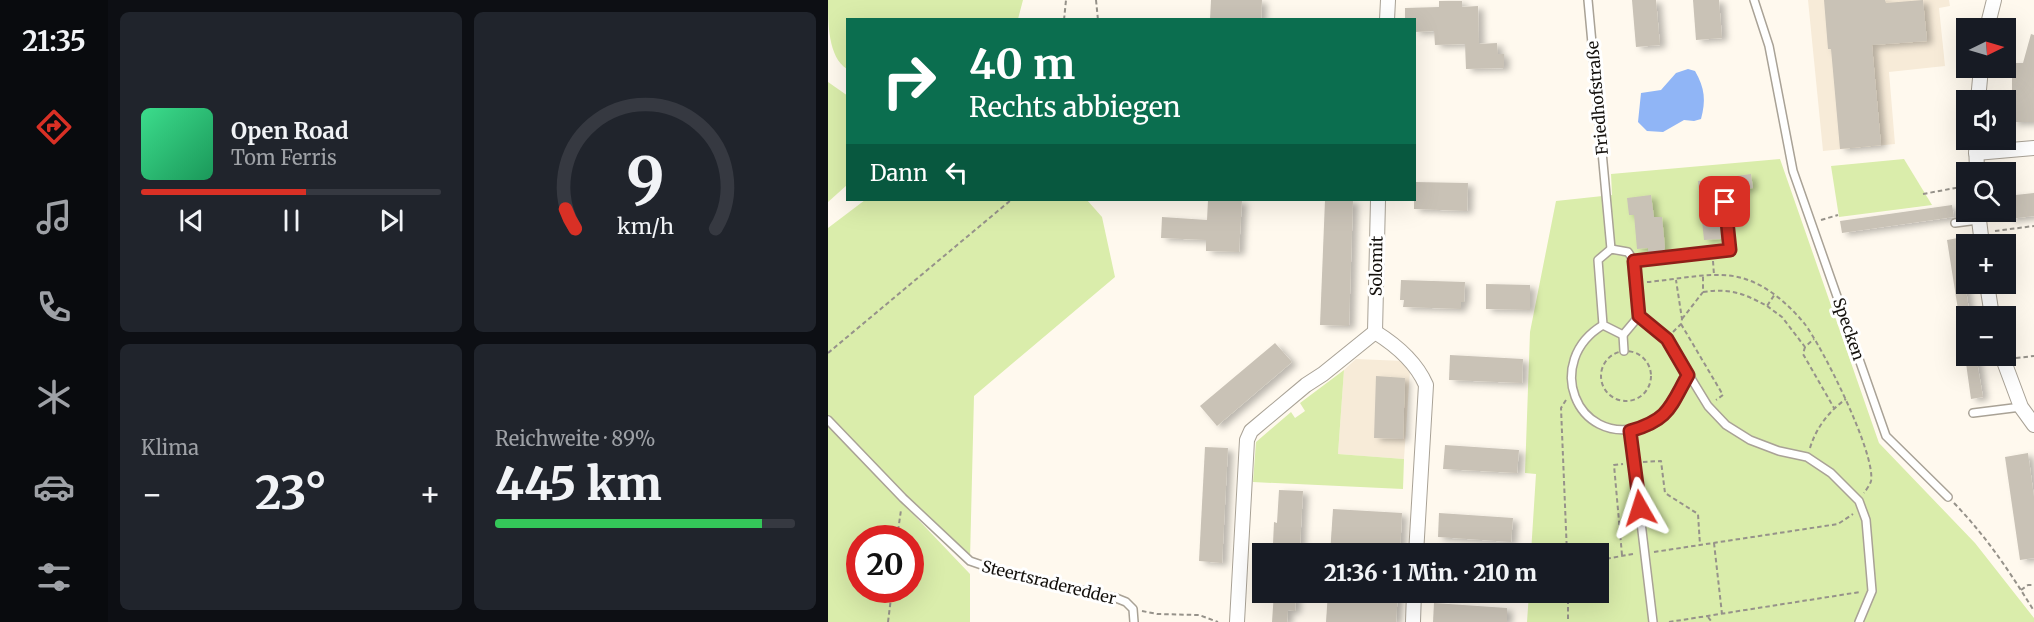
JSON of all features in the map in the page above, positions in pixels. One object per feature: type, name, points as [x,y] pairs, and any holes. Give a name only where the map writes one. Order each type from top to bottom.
[{"type":"street","points":[[1387,18],[1388,0]]},
{"type":"street","points":[[1990,18],[1994,0]]},
{"type":"street","points":[[2016,147],[2034,148]]},
{"type":"street","name":"Solomit","points":[[1375,332],[1378,201]]},
{"type":"street","points":[[1238,622],[1247,440],[1251,431],[1375,332],[1396,345],[1422,376],[1426,385],[1417,543]]},
{"type":"street","points":[[2006,366],[2021,407],[2034,425]]},
{"type":"street","points":[[1413,622],[1414,603]]},
{"type":"lane","name":"Friedhofstraße","points":[[1588,0],[1611,249]]},
{"type":"lane","name":"Specken","points":[[1754,0],[1769,45],[1793,171],[1886,436],[1948,497]]},
{"type":"lane","points":[[1634,261],[1730,250],[1725,202]]},
{"type":"lane","points":[[1955,223],[1979,227]]},
{"type":"lane","points":[[1603,325],[1598,260],[1611,249],[1628,252],[1634,261],[1639,316],[1667,339],[1708,406],[1726,424],[1750,440],[1779,451],[1807,457],[1831,473],[1861,504],[1866,520],[1872,591],[1859,622]]},
{"type":"lane","points":[[1624,351],[1623,335],[1639,316]]},
{"type":"lane","points":[[1603,325],[1623,335]]},
{"type":"lane","points":[[1603,325],[1583,340],[1573,359],[1572,390],[1590,418],[1609,428],[1630,431],[1651,425],[1668,411],[1688,375]]},
{"type":"lane","points":[[1973,413],[2021,407]]},
{"type":"lane","name":"Steertsraderedder","points":[[828,420],[903,498],[970,561],[1008,574],[1116,598],[1126,602],[1134,609],[1134,622]]},
{"type":"lane","points":[[1630,431],[1653,622]]},
{"type":"path","points":[[1064,18],[1066,0]]},
{"type":"path","points":[[1096,0],[1098,18]]},
{"type":"path","points":[[1923,194],[1956,188]]},
{"type":"path","points":[[828,353],[1010,201]]},
{"type":"path","points":[[1811,222],[1838,215]]},
{"type":"path","points":[[1979,227],[2034,226]]},
{"type":"path","points":[[1609,558],[1838,524],[1861,504],[1871,482],[1869,465],[1846,399],[1815,339],[1791,309],[1775,294],[1742,278],[1724,275],[1635,283]]},
{"type":"path","points":[[1682,319],[1703,292],[1703,276]]},
{"type":"path","points":[[1667,339],[1681,324],[1682,319],[1676,280]]},
{"type":"path","points":[[1703,292],[1721,289],[1737,291],[1767,306],[1782,317],[1805,347]]},
{"type":"path","points":[[1767,306],[1775,294]]},
{"type":"path","points":[[1681,324],[1723,395],[1708,406]]},
{"type":"path","points":[[1815,339],[1805,347],[1803,354],[1834,408]]},
{"type":"path","points":[[1624,351],[1634,352],[1643,357],[1649,365],[1651,375],[1650,385],[1645,393],[1628,402],[1619,401],[1610,396],[1601,380],[1601,370],[1606,360],[1624,351]]},
{"type":"path","points":[[1567,543],[1561,408],[1572,390]]},
{"type":"path","points":[[1807,457],[1813,437],[1834,408],[1846,399]]},
{"type":"path","points":[[1948,497],[1974,523],[1996,550],[2034,611]]},
{"type":"path","points":[[899,525],[903,498]]},
{"type":"path","points":[[1714,543],[1722,614]]},
{"type":"path","points":[[2021,590],[2028,585],[2034,585]]},
{"type":"path","points":[[1669,622],[1872,591]]},
{"type":"path","points":[[888,622],[890,603]]},
{"type":"path","points":[[1568,603],[1568,622]]},
{"type":"path","points":[[1134,609],[1157,614],[1199,615],[1218,622]]},
{"type":"path","points":[[1707,617],[1712,622]]},
{"type":"shaded area","points":[[1808,0],[1949,0],[1950,6],[1939,8],[1945,66],[1889,72],[1895,144],[1823,151]]},
{"type":"shaded area","points":[[1356,359],[1404,361],[1410,371],[1404,459],[1338,454],[1344,370]]},
{"type":"green space","points":[[828,0],[1023,0],[1018,18],[846,18],[846,68],[836,56],[829,29]]},
{"type":"green space","points":[[828,82],[846,95],[846,186],[828,202]]},
{"type":"green space","points":[[1780,159],[1879,443],[1975,543],[2034,618],[2034,622],[1527,622],[1528,603],[1609,603],[1609,543],[1532,543],[1536,474],[1525,473],[1530,332],[1556,201],[1612,195],[1611,174]]},
{"type":"green space","points":[[1904,159],[1932,205],[1839,217],[1831,166]]},
{"type":"green space","points":[[864,201],[1088,201],[1102,217],[1115,277],[974,396],[970,559],[828,416],[828,228]]},
{"type":"green space","points":[[1344,370],[1338,454],[1404,459],[1403,489],[1253,482],[1256,442],[1291,412],[1295,418],[1305,411],[1300,403]]},
{"type":"green space","points":[[828,425],[923,525],[846,525],[846,603],[924,603],[924,526],[970,574],[970,622],[828,622]]},
{"type":"water","points":[[1688,69],[1695,71],[1703,89],[1704,106],[1701,119],[1684,120],[1663,132],[1647,131],[1638,122],[1641,93],[1661,90],[1676,73]]},
{"type":"building","points":[[1211,0],[1262,0],[1261,18],[1210,18]]},
{"type":"building","points":[[1632,0],[1656,0],[1660,45],[1636,47]]},
{"type":"building","points":[[1693,0],[1719,0],[1722,38],[1696,40]]},
{"type":"building","points":[[1824,0],[1885,0],[1886,3],[1923,0],[1927,41],[1872,45],[1881,145],[1840,149]]},
{"type":"building","points":[[1439,1],[1462,1],[1462,7],[1478,6],[1479,44],[1497,43],[1498,54],[1504,54],[1504,68],[1466,69],[1465,44],[1435,45],[1434,31],[1416,32],[1416,18],[1405,18],[1405,8],[1439,7]]},
{"type":"building","points":[[2031,34],[2034,35],[2034,122],[2016,122],[2016,90],[2012,90],[2012,78],[2016,78],[2016,63],[2023,63]]},
{"type":"building","points":[[1751,174],[1753,188],[1717,193],[1721,239],[1704,240],[1698,181]]},
{"type":"building","points":[[1416,182],[1468,183],[1467,211],[1414,209]]},
{"type":"building","points":[[2034,193],[2034,216],[2016,218],[2016,195]]},
{"type":"building","points":[[1651,195],[1654,217],[1662,217],[1665,247],[1664,252],[1648,254],[1648,248],[1637,249],[1634,215],[1629,215],[1627,198]]},
{"type":"building","points":[[1208,201],[1242,201],[1239,252],[1206,251],[1206,240],[1161,238],[1162,217],[1207,220]]},
{"type":"building","points":[[1325,201],[1353,201],[1349,326],[1320,325]]},
{"type":"building","points":[[1952,205],[1954,217],[1842,233],[1840,221]]},
{"type":"building","points":[[1956,238],[1956,294],[1967,294],[1968,306],[1957,306],[1947,240]]},
{"type":"building","points":[[1401,280],[1465,282],[1464,302],[1461,302],[1461,309],[1403,307],[1404,300],[1400,300]]},
{"type":"building","points":[[1486,284],[1530,285],[1530,310],[1486,309]]},
{"type":"building","points":[[1275,343],[1292,362],[1217,426],[1200,406]]},
{"type":"building","points":[[1450,355],[1523,359],[1522,383],[1449,380]]},
{"type":"building","points":[[1966,366],[1978,366],[1983,397],[1971,399]]},
{"type":"building","points":[[1376,376],[1405,378],[1403,439],[1374,438]]},
{"type":"building","points":[[1445,445],[1519,450],[1517,473],[1443,469]]},
{"type":"building","points":[[1205,447],[1228,448],[1222,563],[1199,561]]},
{"type":"building","points":[[2028,453],[2034,497],[2034,558],[2020,560],[2005,457]]},
{"type":"building","points":[[1279,490],[1303,491],[1300,543],[1273,543],[1274,522],[1277,523]]},
{"type":"building","points":[[1333,509],[1402,513],[1401,543],[1331,543]]},
{"type":"building","points":[[1439,513],[1513,518],[1511,542],[1438,537]]},
{"type":"building","points":[[1273,603],[1295,603],[1295,611],[1288,610],[1287,622],[1272,622]]},
{"type":"building","points":[[1327,603],[1397,603],[1396,622],[1326,622]]},
{"type":"building","points":[[1434,603],[1507,608],[1507,622],[1433,622]]},
{"type":"route","points":[[1640,508],[1630,431],[1651,425],[1668,411],[1688,375],[1667,339],[1639,316],[1634,261],[1730,250],[1725,202]]}]
